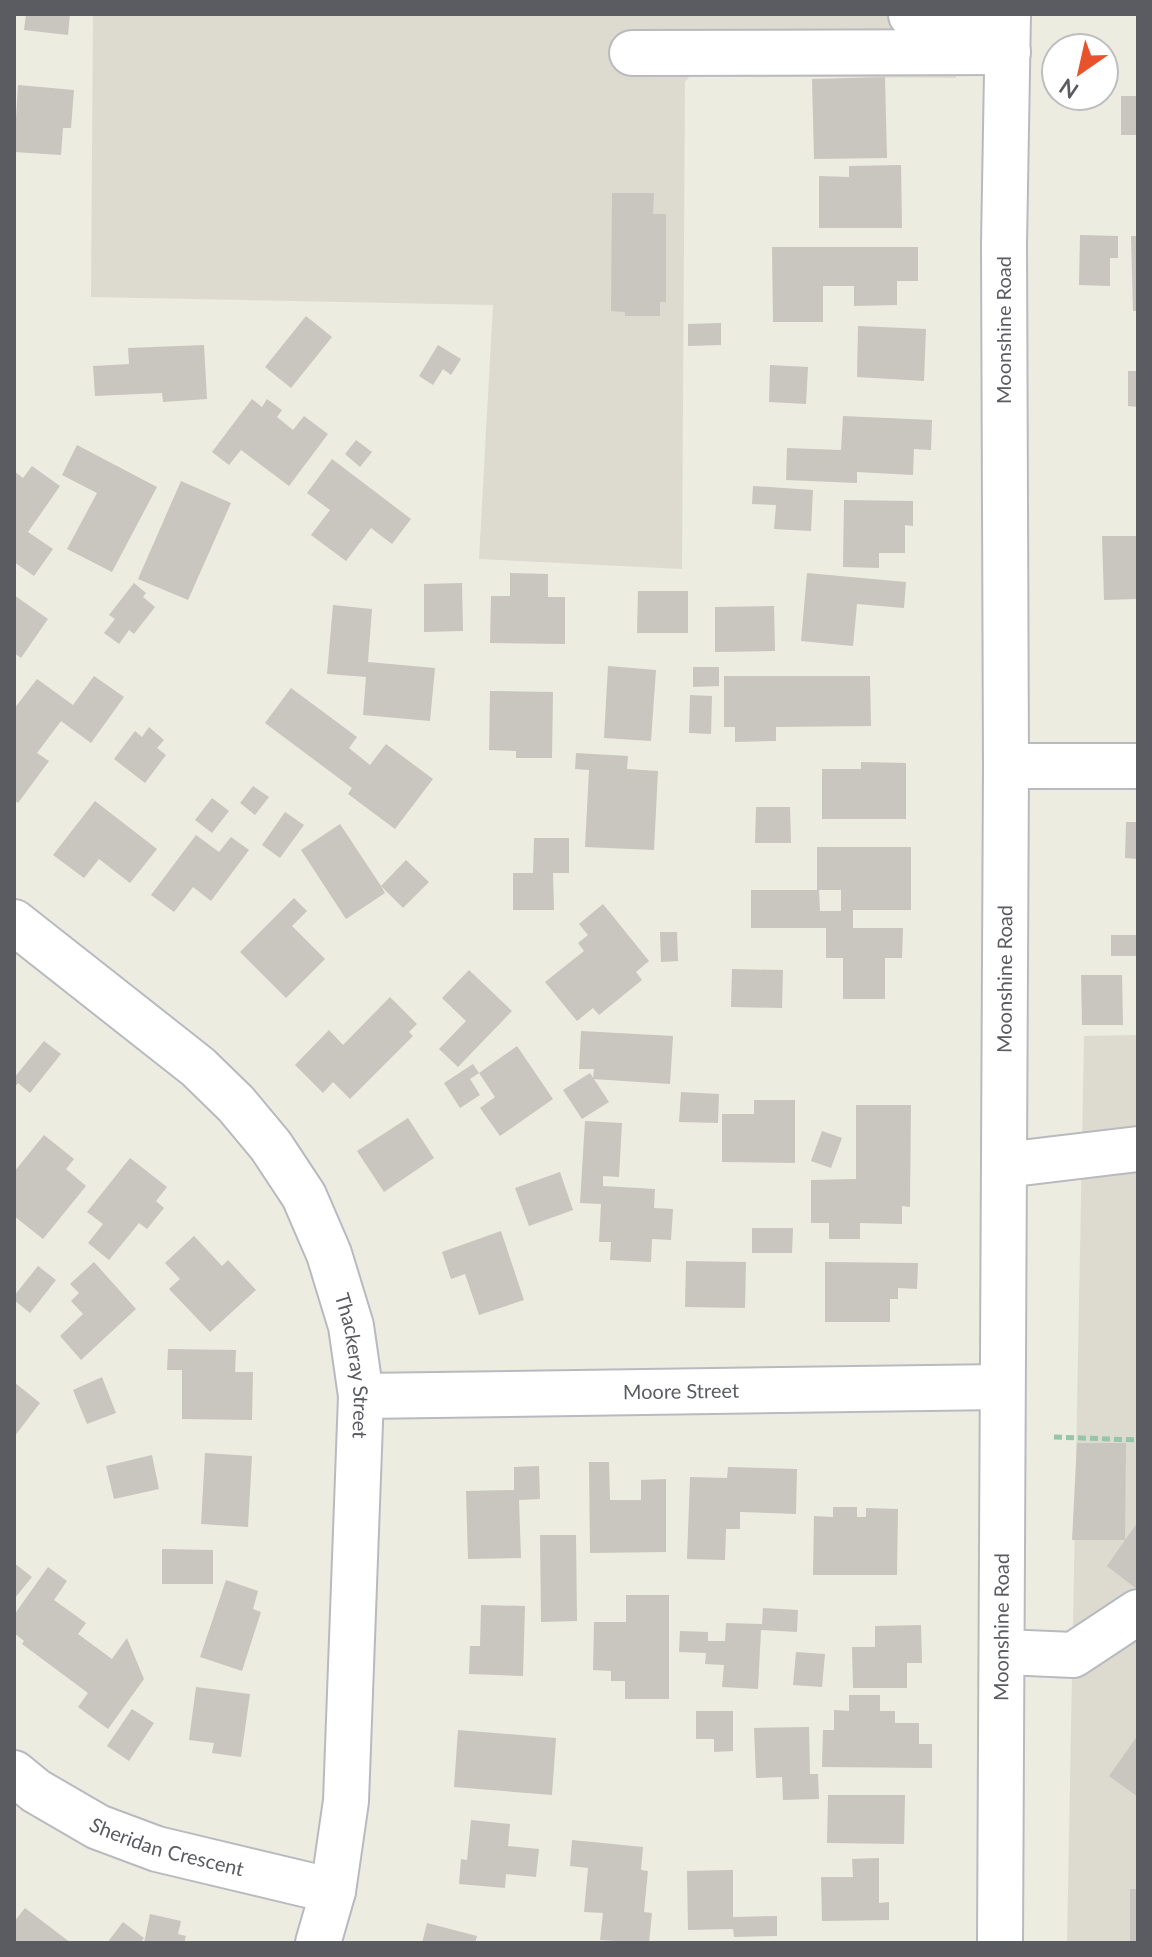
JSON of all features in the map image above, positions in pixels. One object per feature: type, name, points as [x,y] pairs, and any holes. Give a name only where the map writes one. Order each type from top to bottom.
[{"type":"street","points":[[911,15],[1008,27]]},
{"type":"street","points":[[632,53],[1008,27]]},
{"type":"street","name":"Moonshine Road","points":[[1000,1943],[1006,766],[1004,244],[1008,27]]},
{"type":"street","points":[[1006,766],[1138,766]]},
{"type":"street","name":"Thackeray Street","points":[[14,922],[198,1067],[236,1104],[271,1146],[304,1196],[329,1254],[351,1326],[361,1396],[346,1801],[333,1891],[318,1943]]},
{"type":"street","points":[[1004,1165],[1138,1149]]},
{"type":"street","name":"Moore Street","points":[[361,1396],[1002,1387]]},
{"type":"street","points":[[1002,1652],[1073,1655],[1138,1612]]},
{"type":"street","name":"Sheridan Crescent","points":[[14,1773],[36,1791],[98,1827],[157,1849],[333,1891]]},
{"type":"path","points":[[1054,1437],[1138,1440]]},
{"type":"shaded area","points":[[93,14],[956,14],[956,78],[690,76],[685,82],[682,569],[479,559],[493,305],[91,297]]},
{"type":"shaded area","points":[[1138,1035],[1138,1943],[1067,1943],[1084,1036]]},
{"type":"building","points":[[26,14],[70,14],[68,35],[24,30]]},
{"type":"building","points":[[885,77],[887,158],[814,159],[812,79]]},
{"type":"building","points":[[18,85],[74,90],[71,128],[63,128],[61,155],[14,152]]},
{"type":"building","points":[[1121,96],[1138,96],[1138,135],[1121,135]]},
{"type":"building","points":[[901,165],[902,228],[819,228],[819,176],[849,177],[849,166]]},
{"type":"building","points":[[612,193],[654,193],[653,214],[666,214],[666,302],[660,302],[660,316],[625,316],[625,312],[611,311]]},
{"type":"building","points":[[1080,235],[1118,236],[1118,258],[1110,258],[1110,286],[1079,285]]},
{"type":"building","points":[[1131,236],[1138,236],[1138,311],[1133,311]]},
{"type":"building","points":[[772,247],[918,247],[918,281],[897,281],[897,305],[854,306],[854,286],[823,286],[823,322],[773,322]]},
{"type":"building","points":[[306,316],[332,337],[291,388],[265,367]]},
{"type":"building","points":[[721,323],[721,345],[688,346],[688,324]]},
{"type":"building","points":[[858,326],[926,329],[924,381],[857,377]]},
{"type":"building","points":[[204,345],[207,399],[163,402],[162,393],[95,396],[93,366],[129,364],[128,348]]},
{"type":"building","points":[[438,345],[461,359],[451,375],[443,369],[433,385],[419,376]]},
{"type":"building","points":[[770,365],[808,367],[806,404],[769,402]]},
{"type":"building","points":[[1128,371],[1138,371],[1138,407],[1128,406]]},
{"type":"building","points":[[252,399],[262,407],[267,399],[282,410],[277,417],[293,430],[304,416],[328,434],[289,486],[241,450],[229,465],[212,452]]},
{"type":"building","points":[[843,416],[932,420],[931,450],[914,449],[913,475],[857,472],[857,483],[786,480],[787,448],[841,450]]},
{"type":"building","points":[[356,440],[372,452],[360,467],[345,454]]},
{"type":"building","points":[[77,445],[157,487],[112,572],[67,549],[97,493],[62,475]]},
{"type":"building","points":[[332,459],[411,519],[392,544],[371,528],[346,561],[311,535],[330,510],[307,493]]},
{"type":"building","points":[[32,466],[60,486],[28,532],[53,549],[34,576],[14,562],[14,471],[23,478]]},
{"type":"building","points":[[181,481],[231,503],[188,600],[138,579]]},
{"type":"building","points":[[753,486],[813,490],[811,531],[774,529],[776,505],[752,504]]},
{"type":"building","points":[[844,500],[913,501],[913,526],[905,525],[905,553],[879,553],[879,568],[843,567]]},
{"type":"building","points":[[1102,536],[1138,536],[1138,599],[1104,600]]},
{"type":"building","points":[[510,573],[548,574],[548,597],[565,597],[565,644],[490,643],[491,596],[510,596]]},
{"type":"building","points":[[807,573],[906,582],[904,608],[857,604],[853,646],[801,641]]},
{"type":"building","points":[[134,583],[146,593],[143,597],[155,607],[134,634],[129,630],[119,644],[104,633],[115,619],[109,615]]},
{"type":"building","points":[[462,583],[463,631],[424,632],[424,584]]},
{"type":"building","points":[[638,591],[688,591],[688,633],[637,633]]},
{"type":"building","points":[[14,595],[48,619],[21,658],[14,653]]},
{"type":"building","points":[[333,605],[372,609],[368,662],[435,668],[430,721],[363,715],[366,677],[327,674]]},
{"type":"building","points":[[774,606],[775,651],[715,652],[715,607]]},
{"type":"building","points":[[608,666],[656,670],[651,741],[604,738]]},
{"type":"building","points":[[693,667],[719,667],[719,686],[693,687]]},
{"type":"building","points":[[94,676],[124,697],[91,743],[61,721],[37,753],[49,761],[18,803],[14,800],[14,709],[37,679],[73,705]]},
{"type":"building","points":[[724,676],[870,676],[871,726],[776,727],[776,741],[735,742],[735,727],[724,727]]},
{"type":"building","points":[[291,688],[357,737],[349,748],[370,765],[386,744],[433,779],[395,829],[348,794],[352,788],[265,723]]},
{"type":"building","points":[[490,691],[553,692],[552,758],[516,758],[516,751],[489,750]]},
{"type":"building","points":[[690,695],[712,696],[711,734],[689,733]]},
{"type":"building","points":[[149,727],[164,740],[157,748],[166,755],[145,783],[114,759],[135,731],[142,737]]},
{"type":"building","points":[[576,753],[628,756],[627,769],[658,771],[654,850],[585,847],[589,770],[575,769]]},
{"type":"building","points":[[861,762],[906,763],[906,819],[822,819],[822,769],[861,769]]},
{"type":"building","points":[[253,786],[269,797],[255,815],[240,803]]},
{"type":"building","points":[[212,798],[229,811],[212,833],[195,820]]},
{"type":"building","points":[[95,801],[157,849],[130,883],[99,859],[84,878],[53,855]]},
{"type":"building","points":[[756,807],[790,807],[791,843],[755,843]]},
{"type":"building","points":[[285,812],[304,825],[280,858],[262,845]]},
{"type":"building","points":[[1126,822],[1138,822],[1138,859],[1125,858]]},
{"type":"building","points":[[340,824],[385,893],[346,919],[301,850]]},
{"type":"building","points":[[196,835],[219,852],[231,837],[249,850],[211,901],[193,887],[174,912],[151,895]]},
{"type":"building","points":[[534,838],[569,838],[569,873],[553,873],[554,910],[513,910],[513,873],[533,873]]},
{"type":"building","points":[[817,847],[911,847],[911,910],[853,910],[853,928],[903,928],[902,958],[885,958],[885,999],[843,999],[843,958],[826,958],[826,928],[751,928],[751,890],[817,890]],"holes":[[[819,890],[841,890],[841,911],[820,911]]]},
{"type":"building","points":[[406,860],[429,882],[403,908],[381,886]]},
{"type":"building","points":[[294,898],[307,911],[292,926],[325,959],[286,998],[240,952]]},
{"type":"building","points":[[603,904],[649,961],[636,972],[642,980],[599,1015],[593,1008],[577,1021],[545,982],[584,951],[578,943],[588,935],[579,924]]},
{"type":"building","points":[[660,932],[677,932],[678,961],[661,962]]},
{"type":"building","points":[[1111,935],[1138,935],[1138,956],[1111,956]]},
{"type":"building","points":[[732,969],[783,970],[782,1008],[731,1007]]},
{"type":"building","points":[[469,970],[512,1011],[458,1067],[439,1049],[466,1021],[442,998]]},
{"type":"building","points":[[1081,975],[1122,975],[1123,1025],[1082,1025]]},
{"type":"building","points":[[390,997],[417,1024],[409,1032],[413,1036],[350,1099],[333,1082],[323,1093],[295,1065],[329,1030],[343,1045]]},
{"type":"building","points":[[581,1031],[673,1036],[670,1084],[593,1079],[594,1069],[579,1069]]},
{"type":"building","points":[[44,1041],[61,1054],[30,1093],[18,1083],[14,1088],[14,1078]]},
{"type":"building","points":[[517,1046],[553,1099],[500,1136],[480,1108],[495,1097],[479,1073]]},
{"type":"building","points":[[473,1064],[479,1073],[470,1079],[480,1095],[460,1108],[444,1083]]},
{"type":"building","points":[[590,1073],[609,1102],[582,1119],[563,1090]]},
{"type":"building","points":[[681,1092],[719,1094],[718,1123],[679,1122]]},
{"type":"building","points":[[754,1100],[795,1100],[795,1163],[722,1162],[722,1114],[754,1114]]},
{"type":"building","points":[[856,1105],[911,1105],[910,1207],[902,1206],[902,1224],[860,1223],[860,1239],[829,1239],[829,1223],[811,1223],[811,1180],[856,1179]]},
{"type":"building","points":[[408,1118],[434,1158],[384,1192],[357,1151]]},
{"type":"building","points":[[585,1121],[622,1123],[619,1177],[603,1176],[603,1186],[655,1189],[654,1208],[673,1209],[671,1240],[652,1239],[651,1262],[610,1260],[611,1242],[599,1242],[601,1204],[580,1203]]},
{"type":"building","points":[[822,1131],[842,1138],[831,1168],[811,1161]]},
{"type":"building","points":[[44,1135],[74,1159],[66,1169],[86,1186],[43,1239],[14,1216],[14,1172]]},
{"type":"building","points":[[130,1158],[167,1187],[156,1201],[164,1208],[147,1229],[139,1223],[109,1260],[88,1243],[103,1224],[87,1212]]},
{"type":"building","points":[[560,1172],[573,1210],[529,1226],[515,1188]]},
{"type":"building","points":[[752,1228],[793,1228],[792,1253],[752,1253]]},
{"type":"building","points":[[501,1231],[524,1300],[479,1315],[465,1274],[451,1279],[442,1252]]},
{"type":"building","points":[[194,1236],[222,1266],[228,1260],[256,1290],[210,1332],[169,1289],[180,1279],[165,1263]]},
{"type":"building","points":[[686,1261],[746,1262],[745,1308],[685,1307]]},
{"type":"building","points":[[94,1262],[136,1309],[81,1360],[60,1336],[83,1314],[71,1301],[79,1293],[70,1284]]},
{"type":"building","points":[[825,1262],[918,1263],[917,1289],[898,1288],[898,1299],[890,1299],[890,1322],[825,1322]]},
{"type":"building","points":[[38,1266],[56,1280],[30,1313],[14,1300],[14,1296]]},
{"type":"building","points":[[168,1349],[236,1350],[235,1372],[253,1372],[252,1420],[182,1419],[182,1370],[167,1370]]},
{"type":"building","points":[[102,1377],[116,1413],[87,1424],[73,1390]]},
{"type":"building","points":[[14,1382],[40,1403],[14,1437]]},
{"type":"building","points":[[1077,1443],[1126,1443],[1125,1540],[1072,1540]]},
{"type":"building","points":[[205,1453],[252,1456],[248,1527],[201,1524]]},
{"type":"building","points":[[152,1455],[159,1489],[114,1499],[106,1466]]},
{"type":"building","points":[[589,1462],[609,1462],[610,1500],[641,1500],[641,1480],[666,1479],[666,1552],[590,1553]]},
{"type":"building","points":[[539,1466],[540,1499],[519,1500],[521,1558],[468,1559],[466,1491],[514,1490],[514,1467]]},
{"type":"building","points":[[728,1467],[797,1469],[796,1514],[740,1512],[740,1529],[726,1529],[725,1560],[687,1559],[690,1477],[727,1478]]},
{"type":"building","points":[[833,1507],[857,1507],[857,1517],[866,1517],[866,1508],[898,1509],[897,1575],[813,1575],[814,1516],[833,1517]]},
{"type":"building","points":[[1138,1522],[1138,1590],[1107,1566]]},
{"type":"building","points":[[540,1535],[576,1535],[577,1621],[541,1622]]},
{"type":"building","points":[[162,1549],[213,1550],[213,1584],[162,1584]]},
{"type":"building","points":[[14,1563],[32,1577],[14,1599]]},
{"type":"building","points":[[48,1567],[67,1581],[54,1600],[86,1623],[78,1634],[112,1659],[127,1638],[144,1679],[108,1729],[78,1707],[88,1693],[22,1644],[24,1641],[14,1633],[14,1615]]},
{"type":"building","points":[[226,1580],[258,1591],[253,1609],[261,1612],[242,1671],[200,1657]]},
{"type":"building","points":[[626,1595],[669,1595],[669,1699],[625,1699],[625,1681],[611,1681],[611,1671],[593,1670],[594,1622],[626,1622]]},
{"type":"building","points":[[481,1605],[525,1606],[523,1676],[469,1674],[470,1646],[480,1646]]},
{"type":"building","points":[[763,1608],[798,1610],[797,1632],[761,1630],[758,1689],[722,1687],[724,1665],[705,1664],[706,1653],[679,1652],[680,1631],[708,1632],[708,1641],[725,1641],[726,1623],[762,1624]]},
{"type":"building","points":[[921,1625],[922,1663],[907,1663],[907,1688],[853,1688],[852,1647],[875,1647],[875,1626]]},
{"type":"building","points":[[796,1652],[825,1654],[822,1687],[793,1685]]},
{"type":"building","points":[[196,1687],[250,1694],[241,1757],[212,1753],[214,1743],[189,1740]]},
{"type":"building","points":[[849,1695],[880,1695],[880,1711],[895,1711],[895,1723],[919,1723],[919,1744],[932,1744],[932,1768],[822,1767],[823,1730],[834,1730],[834,1710],[849,1711]]},
{"type":"building","points":[[132,1709],[154,1723],[129,1761],[107,1746]]},
{"type":"building","points":[[696,1711],[733,1711],[733,1751],[714,1752],[714,1739],[696,1739]]},
{"type":"building","points":[[809,1727],[810,1774],[818,1774],[819,1799],[783,1800],[782,1777],[756,1778],[754,1728]]},
{"type":"building","points":[[458,1730],[556,1738],[552,1795],[454,1787]]},
{"type":"building","points":[[1138,1735],[1138,1797],[1109,1776]]},
{"type":"building","points":[[828,1795],[905,1795],[904,1844],[827,1843]]},
{"type":"building","points":[[471,1820],[510,1824],[508,1846],[539,1849],[536,1877],[506,1874],[505,1888],[459,1884],[461,1859],[467,1860]]},
{"type":"building","points":[[572,1840],[643,1847],[641,1870],[648,1871],[644,1912],[652,1913],[649,1943],[600,1940],[603,1913],[584,1912],[588,1868],[570,1866]]},
{"type":"building","points":[[879,1858],[879,1903],[889,1902],[889,1920],[822,1921],[821,1877],[853,1877],[852,1859]]},
{"type":"building","points":[[733,1870],[733,1917],[777,1916],[777,1936],[734,1937],[733,1929],[688,1930],[687,1871]]},
{"type":"building","points":[[1130,1889],[1138,1889],[1138,1943],[1130,1943]]},
{"type":"building","points":[[25,1908],[71,1943],[14,1943],[14,1922]]},
{"type":"building","points":[[150,1914],[181,1921],[178,1934],[186,1936],[184,1943],[144,1943]]},
{"type":"building","points":[[123,1922],[144,1938],[140,1943],[107,1943]]},
{"type":"building","points":[[427,1923],[477,1936],[475,1943],[422,1943]]}]
